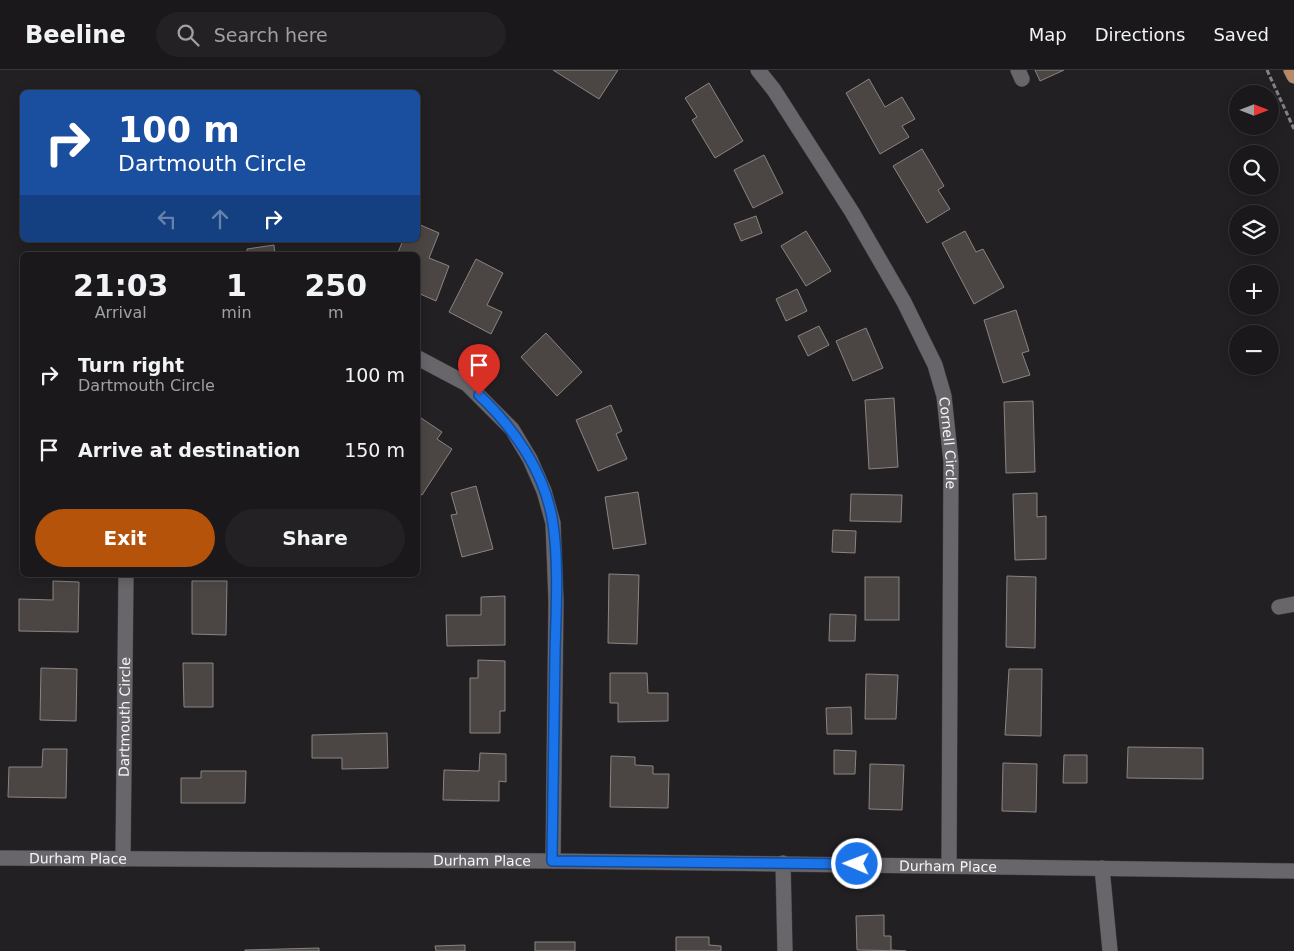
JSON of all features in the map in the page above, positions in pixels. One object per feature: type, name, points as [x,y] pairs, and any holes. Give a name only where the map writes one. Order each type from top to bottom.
[{"type":"main road","points":[[1291,70],[1294,76]]},
{"type":"street","name":"Cornell Circle","points":[[758,70],[774,90],[821,163],[904,302],[935,365],[944,396],[952,462],[949,866]]},
{"type":"street","points":[[420,359],[467,384],[512,429],[530,459],[544,491],[553,524],[556,601],[552,861]]},
{"type":"street","name":"Dartmouth Circle","points":[[123,859],[126,577]]},
{"type":"street","points":[[1279,607],[1294,604]]},
{"type":"street","name":"Durham Place","points":[[0,858],[783,863],[1294,871]]},
{"type":"street","points":[[783,863],[785,951]]},
{"type":"street","points":[[1102,868],[1110,951]]},
{"type":"path","points":[[1267,70],[1294,129]]},
{"type":"building","points":[[553,70],[618,70],[599,99]]},
{"type":"building","points":[[1035,70],[1064,70],[1040,81]]},
{"type":"building","points":[[869,79],[885,107],[902,97],[915,119],[902,126],[909,137],[880,154],[846,93]]},
{"type":"building","points":[[709,83],[743,141],[715,158],[692,120],[697,117],[685,98]]},
{"type":"building","points":[[922,149],[944,186],[938,190],[950,209],[927,223],[893,166]]},
{"type":"building","points":[[764,155],[783,193],[753,208],[734,170]]},
{"type":"building","points":[[756,216],[762,233],[741,241],[734,224]]},
{"type":"building","points":[[420,225],[439,233],[429,258],[449,266],[436,301],[420,294],[420,252],[398,252],[402,242],[420,242]]},
{"type":"building","points":[[806,231],[831,271],[806,286],[781,246]]},
{"type":"building","points":[[965,231],[976,252],[983,249],[1004,287],[974,304],[942,243]]},
{"type":"building","points":[[274,245],[275,252],[247,252],[247,249]]},
{"type":"building","points":[[476,259],[503,273],[487,305],[502,312],[491,334],[449,312]]},
{"type":"building","points":[[797,289],[807,311],[786,321],[776,299]]},
{"type":"building","points":[[1016,310],[1029,351],[1022,353],[1030,375],[1003,383],[984,320]]},
{"type":"building","points":[[819,326],[829,345],[808,356],[798,336]]},
{"type":"building","points":[[866,328],[883,368],[853,381],[836,341]]},
{"type":"building","points":[[546,333],[582,372],[557,396],[521,357]]},
{"type":"building","points":[[894,398],[898,467],[869,469],[865,400]]},
{"type":"building","points":[[1033,401],[1035,472],[1006,473],[1004,402]]},
{"type":"building","points":[[611,405],[622,431],[616,434],[627,459],[598,471],[576,420]]},
{"type":"building","points":[[420,417],[442,432],[437,439],[452,449],[422,495],[420,494]]},
{"type":"building","points":[[476,486],[493,549],[462,557],[451,515],[457,514],[451,493]]},
{"type":"building","points":[[638,492],[646,544],[613,549],[605,497]]},
{"type":"building","points":[[1037,493],[1037,517],[1046,516],[1046,559],[1015,560],[1013,494]]},
{"type":"building","points":[[851,494],[902,495],[901,522],[850,521]]},
{"type":"building","points":[[833,530],[856,531],[855,553],[832,552]]},
{"type":"building","points":[[609,574],[639,575],[637,644],[608,643]]},
{"type":"building","points":[[1007,576],[1036,577],[1035,648],[1006,647]]},
{"type":"building","points":[[865,577],[899,577],[899,620],[865,620]]},
{"type":"building","points":[[53,581],[79,582],[78,632],[19,631],[19,599],[53,600]]},
{"type":"building","points":[[192,581],[227,581],[226,635],[192,634]]},
{"type":"building","points":[[505,596],[505,645],[447,646],[446,615],[481,615],[481,597]]},
{"type":"building","points":[[830,614],[856,615],[855,641],[829,641]]},
{"type":"building","points":[[478,660],[505,661],[505,711],[500,711],[500,733],[470,733],[470,678],[478,678]]},
{"type":"building","points":[[183,663],[213,663],[213,707],[184,707]]},
{"type":"building","points":[[41,668],[77,669],[76,721],[40,720]]},
{"type":"building","points":[[1009,669],[1042,669],[1041,736],[1005,735]]},
{"type":"building","points":[[610,673],[647,673],[648,693],[668,693],[668,721],[618,722],[618,703],[610,703]]},
{"type":"building","points":[[866,674],[898,675],[896,719],[865,719]]},
{"type":"building","points":[[851,707],[852,734],[827,734],[826,708]]},
{"type":"building","points":[[387,733],[388,768],[342,769],[342,758],[312,758],[312,735]]},
{"type":"building","points":[[1128,747],[1203,748],[1203,779],[1127,778]]},
{"type":"building","points":[[43,749],[67,749],[66,798],[8,797],[9,767],[42,767]]},
{"type":"building","points":[[834,750],[856,751],[855,774],[834,774]]},
{"type":"building","points":[[480,753],[506,754],[506,782],[499,781],[499,801],[443,800],[444,770],[479,771]]},
{"type":"building","points":[[1064,755],[1087,755],[1087,783],[1063,783]]},
{"type":"building","points":[[611,756],[635,757],[635,765],[653,766],[653,774],[669,774],[668,808],[610,807]]},
{"type":"building","points":[[1003,763],[1037,764],[1036,812],[1002,811]]},
{"type":"building","points":[[870,764],[904,765],[902,810],[869,809]]},
{"type":"building","points":[[201,771],[246,771],[245,803],[181,803],[181,778],[201,778]]},
{"type":"building","points":[[884,915],[884,936],[891,936],[891,950],[906,951],[857,950],[856,916]]},
{"type":"building","points":[[676,937],[709,937],[709,945],[721,946],[721,951],[676,951]]},
{"type":"building","points":[[535,942],[575,942],[575,951],[535,951]]},
{"type":"building","points":[[465,945],[465,951],[436,951],[435,946]]},
{"type":"building","points":[[319,948],[319,951],[245,951],[245,950]]},
{"type":"route","points":[[479,395],[512,429],[530,459],[544,491],[553,524],[556,601],[552,861],[857,864]]}]
